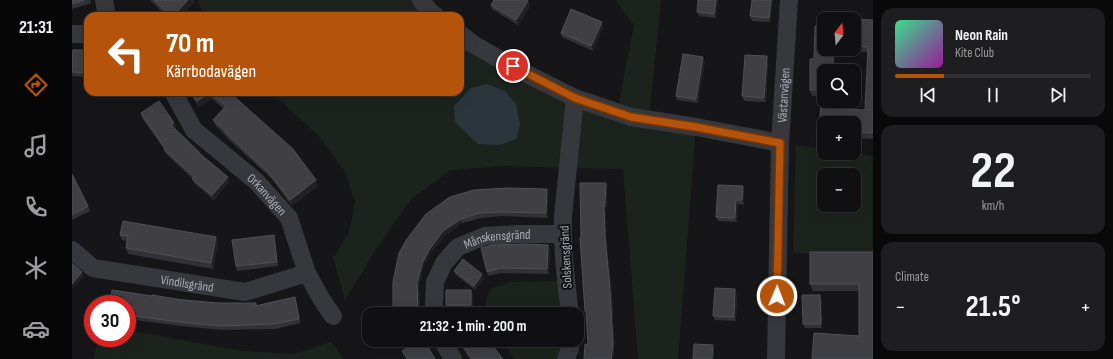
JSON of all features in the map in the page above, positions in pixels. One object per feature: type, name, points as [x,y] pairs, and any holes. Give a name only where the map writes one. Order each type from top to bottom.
[{"type":"street","points":[[104,0],[106,12]]},
{"type":"street","points":[[421,0],[430,12]]},
{"type":"street","name":"Västanvägen","points":[[776,359],[780,143],[789,0]]},
{"type":"street","points":[[72,34],[84,34]]},
{"type":"street","points":[[464,37],[473,44],[513,66],[575,98],[631,117],[696,127],[780,143]]},
{"type":"street","name":"Orkanvägen","points":[[175,96],[194,130],[256,181],[289,218],[308,273],[322,300],[333,316]]},
{"type":"street","name":"Solskensgränd","points":[[569,307],[566,281],[563,216],[575,98]]},
{"type":"street","name":"Månskensgränd","points":[[434,307],[435,282],[444,263],[458,248],[486,236],[563,234]]},
{"type":"street","name":"Vindilsgränd","points":[[72,250],[93,268],[244,292],[308,273]]},
{"type":"street","points":[[446,347],[453,359]]},
{"type":"street","points":[[566,359],[570,347]]},
{"type":"shaded area","points":[[197,0],[421,0],[432,12],[202,12]]},
{"type":"shaded area","points":[[615,0],[661,0],[649,119],[696,127],[678,359],[638,359],[623,169],[505,166],[451,170],[411,199],[373,254],[345,300],[333,258],[349,233],[355,202],[345,172],[318,135],[274,96],[464,96],[464,36],[617,112],[634,25]]},
{"type":"shaded area","points":[[487,84],[505,91],[516,104],[520,124],[516,139],[500,145],[478,144],[455,122],[454,106],[471,88]]},
{"type":"shaded area","points":[[795,145],[817,148],[817,160],[861,160],[861,154],[873,156],[873,257],[793,253]]},
{"type":"shaded area","points":[[566,281],[569,307],[486,307],[486,300],[492,288],[512,282]]},
{"type":"shaded area","points":[[136,332],[243,351],[295,354],[331,342],[344,359],[94,359],[96,347],[136,347]]},
{"type":"shaded area","points":[[506,347],[569,347],[566,359],[515,359]]},
{"type":"building","points":[[72,0],[84,0],[72,4]]},
{"type":"building","points":[[154,0],[188,0],[177,12],[167,12]]},
{"type":"building","points":[[494,0],[528,1],[516,20],[491,5]]},
{"type":"building","points":[[698,0],[716,0],[714,14],[697,12]]},
{"type":"building","points":[[752,0],[771,0],[769,18],[750,16]]},
{"type":"building","points":[[571,9],[602,22],[591,46],[561,33]]},
{"type":"building","points":[[861,19],[873,20],[873,133],[861,132],[861,116],[820,116],[821,108],[865,110],[868,47],[861,46]]},
{"type":"building","points":[[815,26],[817,26],[817,56],[833,56],[833,64],[817,64],[817,90],[810,90],[810,59],[814,59]]},
{"type":"building","points":[[72,50],[84,50],[84,73],[72,72]]},
{"type":"building","points":[[683,54],[703,57],[696,99],[676,96]]},
{"type":"building","points":[[745,55],[767,56],[764,98],[742,96]]},
{"type":"building","points":[[194,96],[205,96],[197,101]]},
{"type":"building","points":[[214,96],[233,96],[293,149],[316,180],[290,200],[269,173],[213,120],[226,106]]},
{"type":"building","points":[[159,101],[174,123],[171,125],[199,153],[228,177],[212,195],[192,179],[194,177],[164,149],[165,148],[141,113]]},
{"type":"building","points":[[72,174],[88,206],[72,215]]},
{"type":"building","points":[[580,183],[606,183],[604,203],[613,345],[611,359],[584,359],[585,344],[588,345],[580,238]]},
{"type":"building","points":[[718,185],[743,186],[742,200],[736,200],[735,218],[716,217]]},
{"type":"building","points":[[507,188],[547,189],[546,213],[480,213],[461,219],[443,231],[429,250],[422,264],[417,283],[418,307],[393,307],[393,282],[399,253],[407,239],[426,214],[450,197],[474,190]]},
{"type":"building","points":[[123,221],[216,237],[211,263],[126,248],[128,236],[120,235]]},
{"type":"building","points":[[274,235],[277,262],[236,266],[232,240]]},
{"type":"building","points":[[492,245],[548,245],[547,269],[500,268],[487,272],[481,248]]},
{"type":"building","points":[[810,252],[873,252],[873,359],[812,359],[814,333],[859,336],[859,284],[810,284]]},
{"type":"building","points":[[463,259],[482,274],[474,286],[454,271]]},
{"type":"building","points":[[72,263],[82,272],[72,284]]},
{"type":"building","points":[[715,288],[735,289],[734,317],[713,316]]},
{"type":"building","points":[[112,290],[182,300],[219,303],[256,303],[256,306],[295,297],[299,319],[274,324],[220,326],[179,322],[136,316],[136,295],[111,295]]},
{"type":"building","points":[[446,290],[471,290],[471,305],[446,305]]},
{"type":"building","points":[[802,295],[820,295],[821,324],[803,324]]},
{"type":"building","points":[[694,344],[713,345],[712,359],[693,359]]},
{"type":"building","points":[[410,347],[428,347],[435,359],[407,359],[402,351]]},
{"type":"building","points":[[464,347],[494,347],[503,359],[472,359]]},
{"type":"route","points":[[513,66],[575,98],[631,117],[696,127],[780,143],[777,296]]}]
